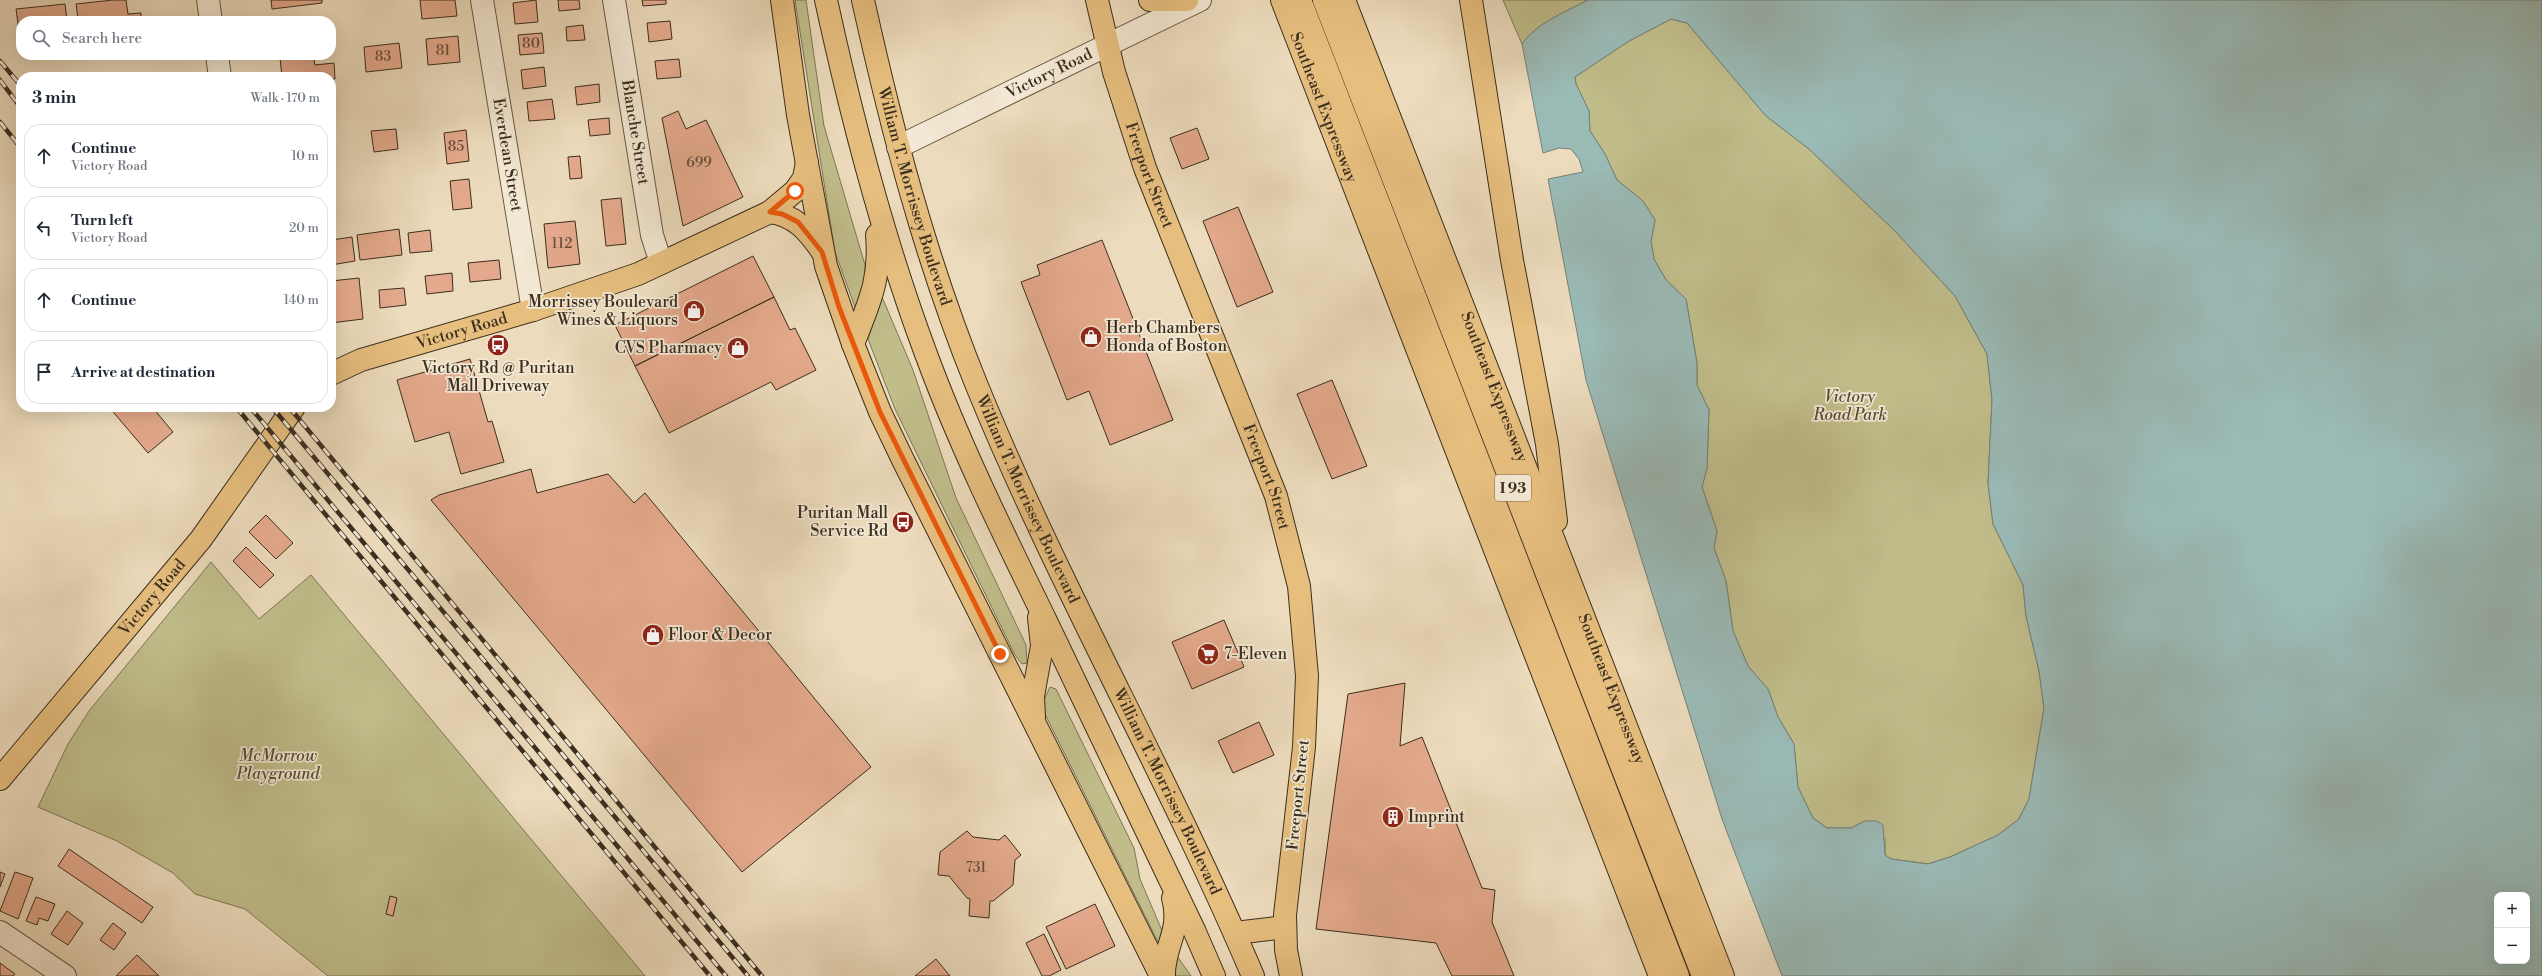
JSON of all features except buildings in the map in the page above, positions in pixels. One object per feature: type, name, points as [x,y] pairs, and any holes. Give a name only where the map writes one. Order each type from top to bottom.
[{"type":"main road","points":[[782,0],[822,252],[853,344],[880,412],[903,460],[1163,976]]},
{"type":"main road","points":[[826,0],[868,178],[876,223],[878,266],[873,292],[853,344]]},
{"type":"main road","name":"William T. Morrissey Boulevard","points":[[863,0],[898,147],[933,266],[965,355],[997,433],[1235,933],[1253,976]]},
{"type":"main road","name":"Freeport Street","points":[[1097,0],[1109,45],[1114,72],[1145,168],[1276,496],[1292,556],[1303,617],[1307,676],[1304,747],[1287,891],[1285,927],[1291,976]]},
{"type":"main road","points":[[1150,0],[1187,0]]},
{"type":"main road","name":"I 93","points":[[1324,0],[1703,976]]},
{"type":"main road","name":"Southeast Expressway","points":[[1344,0],[1560,552],[1723,976]]},
{"type":"main road","points":[[1471,0],[1511,253],[1547,444],[1560,552]]},
{"type":"main road","name":"I 93","points":[[1288,1],[1678,976]]},
{"type":"main road","name":"Southeast Expressway","points":[[1288,1],[1660,976]]},
{"type":"main road","name":"Victory Road","points":[[336,372],[372,356],[533,310],[609,285],[661,263],[770,212],[798,187],[804,178],[807,161]]},
{"type":"main road","points":[[868,178],[901,284],[940,391],[984,493],[1162,862],[1214,976]]},
{"type":"main road","points":[[770,212],[782,214],[798,222],[822,252]]},
{"type":"main road","name":"Victory Road","points":[[0,779],[200,539],[290,412]]},
{"type":"main road","points":[[1032,594],[1039,616],[1042,646],[1033,696],[1035,724]]},
{"type":"main road","points":[[1162,862],[1174,904],[1176,922],[1166,955],[1163,976]]},
{"type":"main road","points":[[1235,933],[1285,927]]},
{"type":"street","points":[[208,0],[210,16]]},
{"type":"street","name":"Everdean Street","points":[[482,0],[533,310]]},
{"type":"street","name":"Blanche Street","points":[[614,0],[652,235],[661,263]]},
{"type":"street","name":"Victory Road","points":[[898,147],[1200,0]]},
{"type":"street","points":[[218,60],[219,72]]},
{"type":"street","points":[[0,932],[65,976]]},
{"type":"green space","points":[[795,0],[806,0],[824,126],[865,265],[864,288],[855,307],[835,252]]},
{"type":"green space","points":[[1503,0],[1588,0],[1561,13],[1544,24],[1528,36],[1522,44]]},
{"type":"green space","name":"Victory Road Park","points":[[1671,19],[1687,23],[1766,116],[1809,149],[1895,231],[1955,296],[1987,354],[1992,400],[1988,483],[1993,524],[2023,585],[2026,616],[2039,671],[2044,708],[2029,799],[2019,819],[1998,835],[1950,857],[1928,864],[1891,859],[1885,855],[1885,839],[1865,821],[1851,828],[1827,828],[1813,818],[1798,787],[1794,744],[1778,717],[1768,689],[1748,666],[1733,631],[1726,581],[1714,548],[1717,531],[1702,487],[1707,468],[1709,410],[1697,385],[1697,363],[1686,299],[1666,280],[1654,259],[1651,241],[1655,220],[1643,201],[1617,180],[1605,154],[1590,131],[1589,111],[1576,84],[1575,77],[1629,41]]},
{"type":"green space","points":[[882,297],[913,370],[956,498],[1026,645],[1027,663],[1022,664],[1015,655],[895,409],[868,339]]},
{"type":"green space","name":"McMorrow Playground","points":[[211,562],[259,619],[311,575],[645,976],[328,976],[245,909],[195,894],[173,873],[117,841],[38,807],[68,744],[89,711]]},
{"type":"green space","points":[[1050,687],[1056,689],[1134,848],[1140,879],[1163,933],[1163,942],[1158,942],[1041,706]]},
{"type":"green space","points":[[1177,956],[1191,976],[1176,976],[1171,960]]},
{"type":"water","points":[[1588,0],[2542,0],[2542,976],[1782,976],[1722,819],[1586,380],[1548,179],[1583,172],[1579,159],[1571,149],[1559,148],[1543,153],[1522,44],[1528,36],[1561,13]],"holes":[[[1671,19],[1687,23],[1766,116],[1809,149],[1895,231],[1955,296],[1987,354],[1992,400],[1988,483],[1993,524],[2023,585],[2026,616],[2039,671],[2044,708],[2029,799],[2019,819],[1998,835],[1950,857],[1928,864],[1891,859],[1885,855],[1883,825],[1877,821],[1865,821],[1851,828],[1827,828],[1813,818],[1798,787],[1794,744],[1778,717],[1768,689],[1748,666],[1733,631],[1726,581],[1714,548],[1717,531],[1702,487],[1707,468],[1709,410],[1697,385],[1697,363],[1686,299],[1666,280],[1654,259],[1651,241],[1655,220],[1643,201],[1617,180],[1605,154],[1590,131],[1589,111],[1576,84],[1575,77],[1629,41]]]},
{"type":"railway","points":[[0,61],[16,80]]},
{"type":"railway","points":[[0,80],[16,101]]},
{"type":"railway","points":[[0,122],[16,142]]},
{"type":"railway","points":[[240,412],[710,976]]},
{"type":"railway","points":[[254,412],[726,976]]},
{"type":"railway","points":[[276,412],[748,976]]},
{"type":"railway","points":[[293,412],[762,976]]},
{"type":"place","name":"Morrissey Boulevard Wines & Liquors","points":[[694,311]]},
{"type":"place","name":"Herb Chambers Honda of Boston","points":[[1091,337]]},
{"type":"place","name":"Victory Rd @ Puritan Mall Driveway","points":[[498,345]]},
{"type":"place","name":"CVS Pharmacy","points":[[738,348]]},
{"type":"place","name":"Puritan Mall Service Rd","points":[[903,522]]},
{"type":"place","name":"Floor & Decor","points":[[653,635]]},
{"type":"place","name":"7-Eleven","points":[[1208,654]]},
{"type":"place","name":"Imprint","points":[[1393,817]]},
{"type":"route","points":[[795,191],[770,212],[782,214],[798,222],[815,240],[822,252],[839,307],[880,412],[1000,654]]}]
